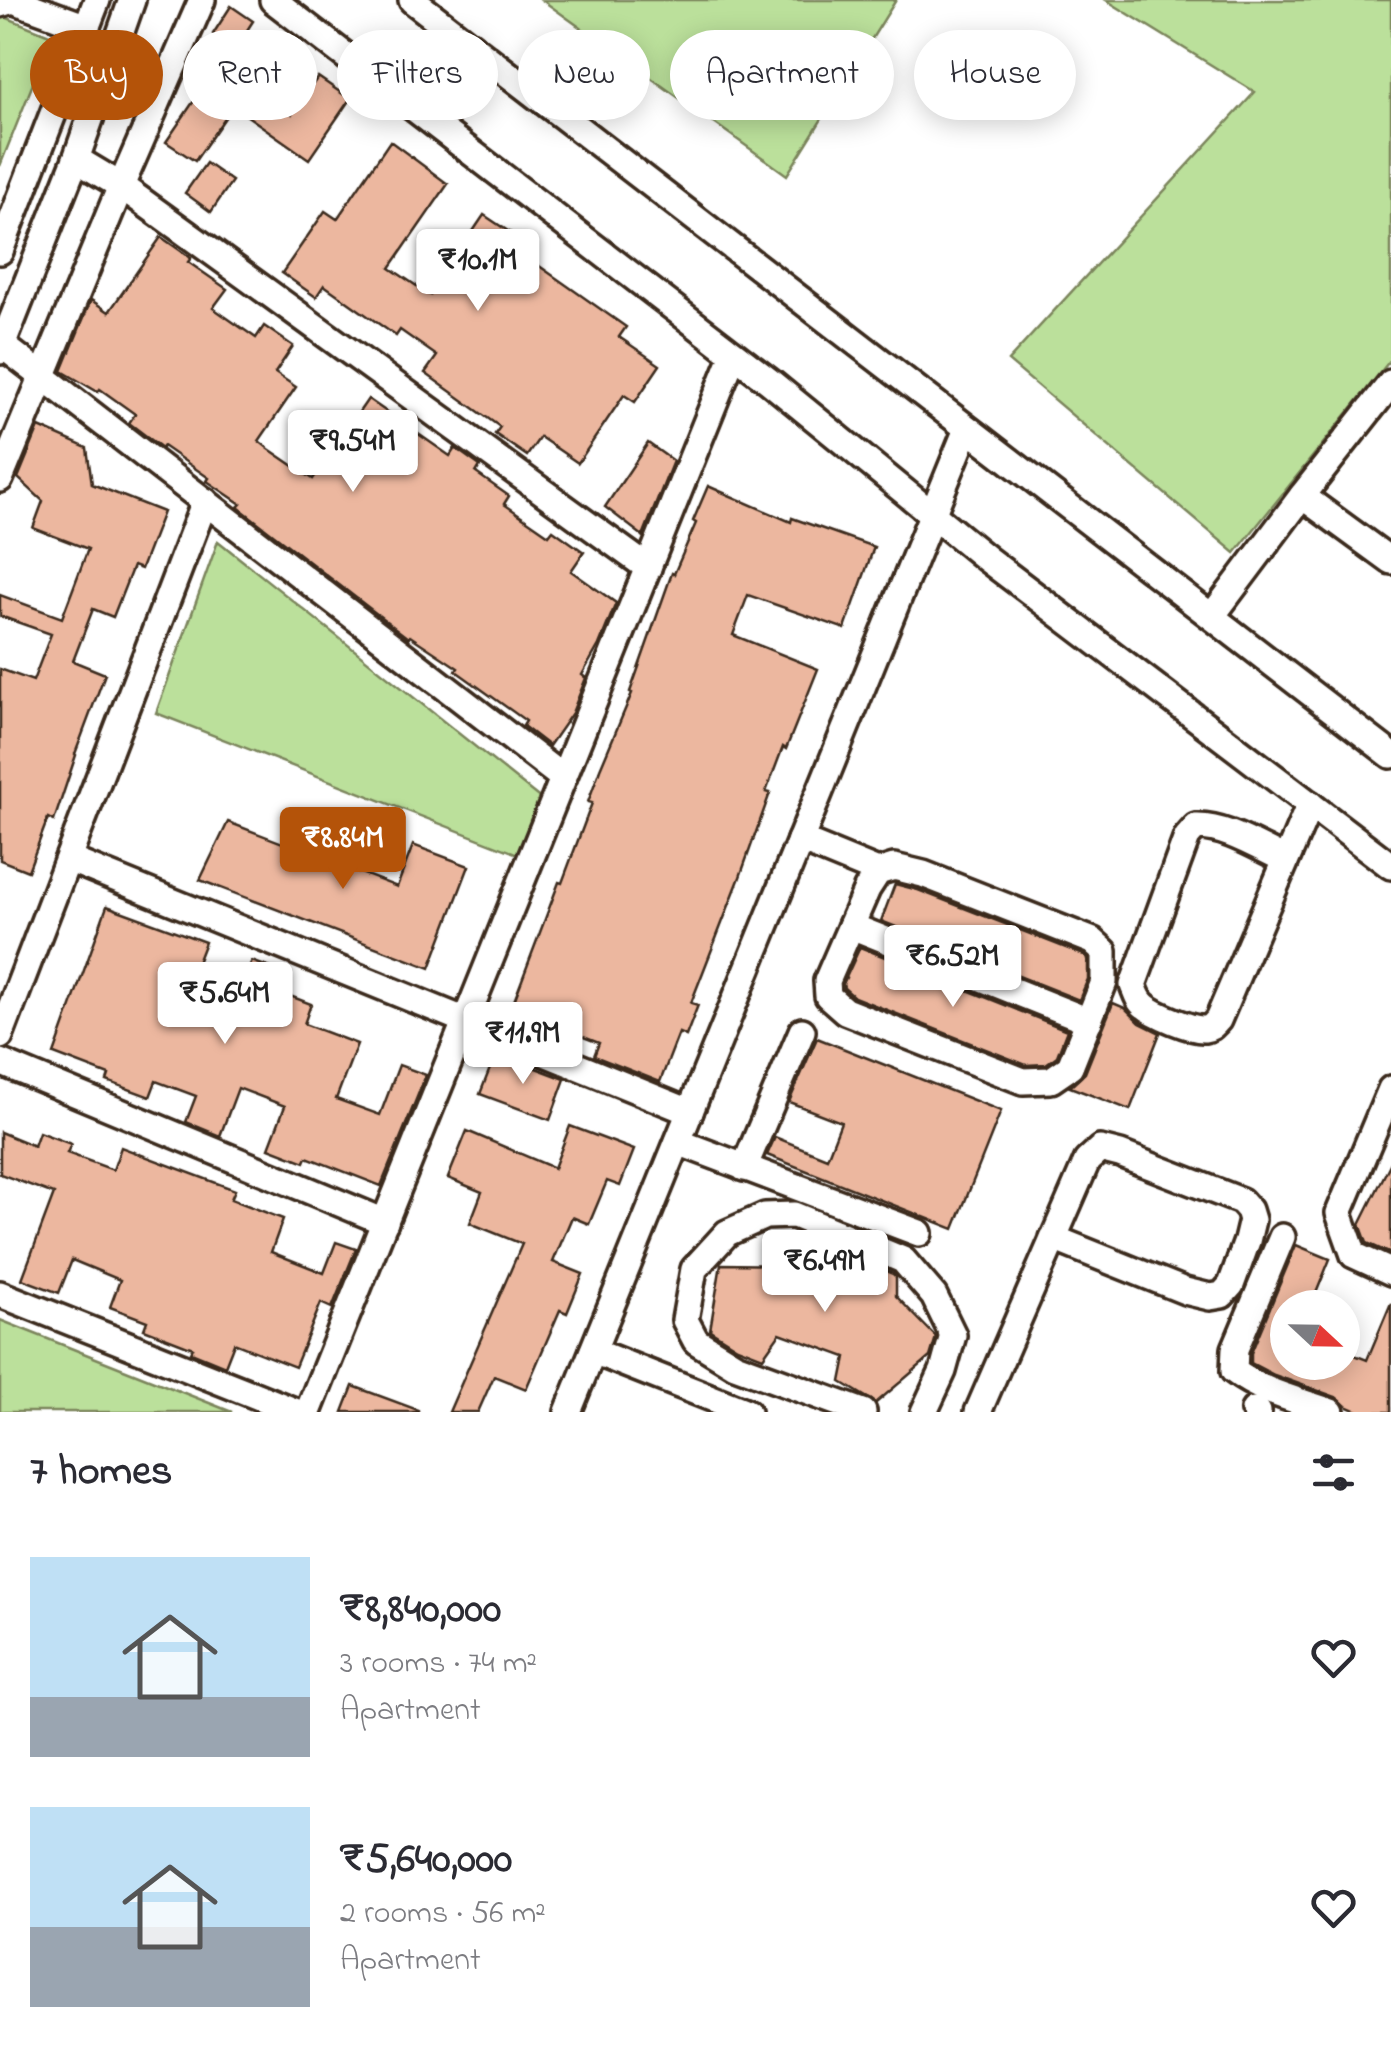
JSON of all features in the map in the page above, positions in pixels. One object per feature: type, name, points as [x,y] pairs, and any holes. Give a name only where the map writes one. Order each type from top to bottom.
[{"type":"street","points":[[0,4],[13,0],[87,27]]},
{"type":"street","points":[[0,251],[98,0]]},
{"type":"street","points":[[132,0],[76,159],[1,348],[563,778]]},
{"type":"street","points":[[0,479],[202,0]]},
{"type":"street","points":[[273,0],[784,393],[987,559],[1391,866]]},
{"type":"street","points":[[412,0],[1391,755]]},
{"type":"street","points":[[76,159],[121,186],[648,568]]},
{"type":"street","points":[[308,1412],[733,356]]},
{"type":"street","points":[[1212,616],[1391,383]]},
{"type":"street","points":[[568,1412],[967,429]]},
{"type":"street","points":[[1302,496],[1391,560]]},
{"type":"street","points":[[0,1036],[205,502]]},
{"type":"street","points":[[1286,860],[1232,835],[1196,826],[1187,838],[1133,985],[1145,1006],[1192,1027],[1212,1027],[1218,1020],[1310,804]]},
{"type":"street","points":[[800,840],[878,872]]},
{"type":"street","points":[[68,859],[690,1112]]},
{"type":"street","points":[[894,867],[923,874],[1093,942],[1104,951],[1104,982],[1070,1067],[1051,1080],[1024,1080],[845,1010],[828,996],[827,981],[851,926],[866,889],[878,872],[894,867]]},
{"type":"street","points":[[851,926],[1089,1022]]},
{"type":"street","points":[[744,1168],[802,1030]]},
{"type":"street","points":[[0,1062],[385,1222]]},
{"type":"street","points":[[1391,1089],[1338,1213],[1354,1255],[1391,1272]]},
{"type":"street","points":[[678,1142],[919,1233]]},
{"type":"street","points":[[978,1412],[1054,1238],[1088,1161],[1100,1149],[1241,1202],[1252,1220],[1231,1285],[1222,1295],[1210,1297],[1185,1291],[1054,1238]]},
{"type":"street","points":[[862,1412],[735,1365],[696,1341],[684,1320],[694,1269],[728,1233],[765,1216],[794,1215],[903,1260],[934,1296],[954,1335],[924,1412]]},
{"type":"street","points":[[1282,1237],[1236,1349],[1234,1372],[1260,1387],[1331,1412]]},
{"type":"street","points":[[0,1294],[297,1412]]},
{"type":"street","points":[[593,1351],[748,1412]]},
{"type":"green space","points":[[542,0],[896,0],[877,30],[670,30],[670,91],[650,77],[650,30],[584,30]]},
{"type":"green space","points":[[1106,0],[1391,0],[1391,359],[1235,553],[1008,361],[1255,92]]},
{"type":"green space","points":[[0,15],[37,30],[30,30],[30,91],[0,166]]},
{"type":"green space","points":[[710,120],[821,120],[787,175]]},
{"type":"green space","points":[[218,541],[542,800],[523,856],[156,713]]},
{"type":"green space","points":[[0,1320],[232,1412],[0,1412]]},
{"type":"building","points":[[231,6],[253,21],[247,30],[216,30]]},
{"type":"building","points":[[318,77],[337,90],[337,118],[309,159],[253,120],[317,120]]},
{"type":"building","points":[[183,117],[223,120],[195,161],[166,142]]},
{"type":"building","points":[[390,141],[448,184],[390,268],[430,295],[484,215],[514,235],[508,244],[626,327],[619,337],[660,365],[635,402],[624,395],[578,463],[540,437],[527,456],[495,434],[500,427],[425,373],[437,356],[400,330],[396,336],[324,285],[316,297],[282,273],[325,211],[337,219]]},
{"type":"building","points":[[206,163],[232,181],[211,212],[185,193]]},
{"type":"building","points":[[161,237],[227,289],[213,308],[256,338],[264,326],[293,346],[275,373],[296,387],[259,441],[269,449],[313,479],[368,399],[450,456],[455,448],[480,466],[476,473],[509,496],[504,504],[549,535],[553,530],[584,552],[571,571],[616,603],[582,675],[586,678],[572,713],[549,746],[523,726],[526,721],[456,671],[458,668],[408,638],[238,507],[241,504],[207,481],[209,478],[129,423],[135,414],[100,389],[98,392],[62,371],[91,300],[109,312]]},
{"type":"building","points":[[39,427],[87,448],[92,484],[163,512],[141,569],[133,566],[113,617],[93,609],[73,661],[105,674],[54,821],[48,818],[28,871],[0,860],[0,669],[33,681],[51,634],[0,616],[0,595],[62,618],[88,549],[33,528],[43,501],[18,478]]},
{"type":"building","points":[[648,443],[673,461],[643,536],[605,507]]},
{"type":"building","points":[[708,486],[791,522],[792,518],[874,547],[845,629],[748,595],[733,635],[818,669],[766,792],[770,793],[691,1003],[698,1005],[686,1036],[679,1033],[660,1082],[594,1056],[599,1043],[511,1009],[559,882],[562,883],[672,573],[696,523],[693,521]]},
{"type":"building","points":[[228,822],[397,887],[413,845],[469,866],[430,968],[200,880]]},
{"type":"building","points":[[895,884],[1084,955],[1088,958],[1088,979],[1079,1000],[881,921]]},
{"type":"building","points":[[107,906],[205,942],[193,973],[240,991],[252,961],[276,970],[269,988],[311,1004],[304,1024],[357,1044],[336,1099],[380,1115],[399,1065],[426,1075],[381,1186],[307,1157],[305,1162],[269,1148],[285,1106],[238,1088],[220,1136],[186,1122],[196,1096],[156,1081],[150,1097],[107,1081],[109,1075],[54,1054]]},
{"type":"building","points":[[860,947],[1067,1030],[1057,1056],[1046,1064],[1026,1065],[854,997],[843,984]]},
{"type":"building","points":[[1113,1003],[1160,1033],[1130,1110],[1070,1087],[1085,1073]]},
{"type":"building","points":[[817,1038],[1001,1111],[954,1229],[767,1155],[775,1137],[827,1158],[841,1122],[789,1102]]},
{"type":"building","points":[[496,1053],[565,1079],[550,1120],[480,1094]]},
{"type":"building","points":[[570,1126],[634,1150],[620,1186],[607,1181],[589,1224],[572,1217],[553,1262],[583,1274],[567,1313],[560,1310],[526,1389],[494,1376],[478,1412],[449,1412],[522,1244],[470,1223],[482,1192],[448,1178],[467,1131],[554,1168]]},
{"type":"building","points":[[0,1132],[34,1146],[39,1132],[71,1144],[67,1153],[113,1170],[121,1147],[235,1190],[231,1199],[283,1219],[271,1252],[324,1273],[336,1242],[356,1249],[332,1308],[321,1303],[295,1367],[234,1343],[225,1366],[191,1352],[193,1348],[144,1329],[147,1321],[110,1307],[120,1280],[72,1260],[59,1293],[22,1279],[54,1194],[0,1174]]},
{"type":"building","points":[[1391,1162],[1391,1254],[1367,1243],[1360,1224]]},
{"type":"building","points":[[810,1239],[893,1274],[896,1296],[936,1337],[930,1357],[876,1403],[841,1382],[846,1357],[780,1333],[763,1357],[710,1330],[721,1264],[788,1265]]},
{"type":"building","points":[[1296,1245],[1330,1259],[1317,1290],[1277,1290]]},
{"type":"building","points":[[1391,1303],[1391,1412],[1360,1412],[1336,1397],[1288,1380],[1360,1380],[1360,1357],[1367,1360]]},
{"type":"building","points":[[1270,1307],[1270,1373],[1251,1363],[1251,1353]]},
{"type":"building","points":[[353,1386],[418,1410],[418,1412],[343,1412]]}]
